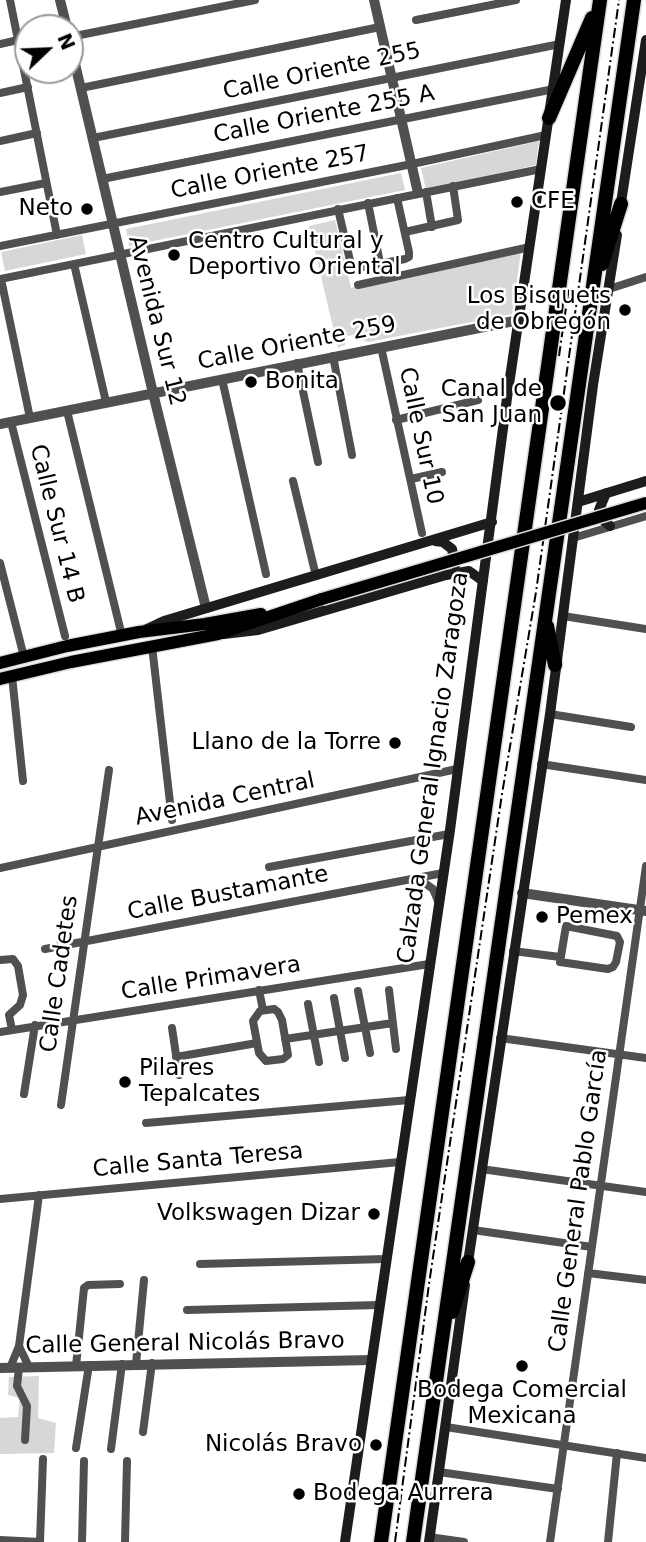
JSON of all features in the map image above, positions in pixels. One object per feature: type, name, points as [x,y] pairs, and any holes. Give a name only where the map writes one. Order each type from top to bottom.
[{"type":"highway","points":[[549,118],[600,0]]},
{"type":"highway","points":[[381,1542],[600,0]]},
{"type":"highway","points":[[413,1542],[634,0]]},
{"type":"highway","points":[[592,284],[601,267],[621,204]]},
{"type":"highway","points":[[545,615],[555,666]]},
{"type":"highway","points":[[440,1350],[468,1262]]},
{"type":"main road","name":"Calzada General Ignacio Zaragoza","points":[[345,1542],[449,834],[566,0]]},
{"type":"main road","points":[[429,1539],[500,1038],[550,714],[593,385],[643,82],[646,40]]},
{"type":"main road","points":[[578,502],[646,481]]},
{"type":"main road","points":[[606,493],[599,510],[602,519],[610,526]]},
{"type":"main road","points":[[218,635],[296,607],[646,503]]},
{"type":"main road","points":[[139,632],[164,621],[492,522]]},
{"type":"main road","points":[[434,541],[448,545],[455,556],[454,568],[446,575]]},
{"type":"main road","points":[[6,677],[152,646],[240,634],[446,575],[469,572],[483,581]]},
{"type":"main road","points":[[0,663],[139,632],[205,624],[296,607]]},
{"type":"street","points":[[10,0],[14,20]]},
{"type":"street","points":[[84,34],[255,0]]},
{"type":"street","points":[[374,0],[412,164],[432,226]]},
{"type":"street","points":[[416,20],[516,0]]},
{"type":"street","points":[[81,88],[380,27]]},
{"type":"street","name":"Calle Oriente 255","points":[[93,138],[560,44]]},
{"type":"street","points":[[26,84],[57,235]]},
{"type":"street","name":"Avenida Sur 12","points":[[80,84],[206,608]]},
{"type":"street","points":[[0,93],[27,87]]},
{"type":"street","name":"Calle Oriente 255 A","points":[[102,179],[554,89]]},
{"type":"street","points":[[0,141],[37,133]]},
{"type":"street","name":"Calle Oriente 257","points":[[0,246],[546,135]]},
{"type":"street","points":[[30,418],[0,279],[541,169]]},
{"type":"street","points":[[0,192],[46,183]]},
{"type":"street","points":[[405,232],[458,220],[453,186]]},
{"type":"street","points":[[338,209],[352,268],[380,263],[409,257],[397,198]]},
{"type":"street","points":[[368,203],[380,263]]},
{"type":"street","points":[[358,285],[530,247]]},
{"type":"street","points":[[74,264],[106,402]]},
{"type":"street","points":[[609,289],[646,277]]},
{"type":"street","name":"Calle Oriente 259","points":[[5,423],[520,320]]},
{"type":"street","name":"Calle Sur 10","points":[[381,347],[422,533]]},
{"type":"street","points":[[333,356],[352,455]]},
{"type":"street","points":[[297,363],[318,462]]},
{"type":"street","points":[[222,379],[266,574]]},
{"type":"street","points":[[397,420],[478,400]]},
{"type":"street","points":[[67,411],[122,636]]},
{"type":"street","name":"Calle Sur 14 B","points":[[5,423],[65,636]]},
{"type":"street","points":[[411,479],[442,472]]},
{"type":"street","points":[[293,481],[316,576]]},
{"type":"street","points":[[573,538],[646,516]]},
{"type":"street","points":[[0,563],[23,657]]},
{"type":"street","points":[[563,616],[646,629]]},
{"type":"street","points":[[152,646],[172,820]]},
{"type":"street","points":[[6,677],[23,781]]},
{"type":"street","points":[[550,714],[631,727]]},
{"type":"street","points":[[541,764],[646,780]]},
{"type":"street","name":"Avenida Central","points":[[0,868],[457,769]]},
{"type":"street","name":"Calle Cadetes","points":[[61,1105],[109,770]]},
{"type":"street","points":[[269,867],[449,834]]},
{"type":"street","name":"Calle General Pablo García","points":[[550,1542],[643,910],[646,866]]},
{"type":"street","name":"Calle Bustamante","points":[[45,949],[443,873]]},
{"type":"street","points":[[418,878],[433,889],[438,901]]},
{"type":"street","points":[[522,893],[643,910]]},
{"type":"street","points":[[567,926],[615,935],[620,940],[617,962],[611,968],[561,963],[560,957],[567,926]]},
{"type":"street","points":[[513,951],[560,957]]},
{"type":"street","points":[[0,960],[13,959],[18,966],[23,995],[20,1005],[9,1015],[12,1030]]},
{"type":"street","name":"Calle Primavera","points":[[0,1032],[429,964]]},
{"type":"street","points":[[259,990],[263,1010]]},
{"type":"street","points":[[389,990],[396,1049]]},
{"type":"street","points":[[358,991],[370,1052]]},
{"type":"street","points":[[334,998],[345,1058]]},
{"type":"street","points":[[308,1004],[319,1062]]},
{"type":"street","points":[[274,1009],[278,1012],[288,1055],[283,1059],[266,1061],[259,1053],[253,1021],[263,1010],[274,1009]]},
{"type":"street","points":[[285,1038],[393,1023]]},
{"type":"street","points":[[24,1094],[35,1026]]},
{"type":"street","points":[[172,1028],[178,1076]]},
{"type":"street","points":[[500,1038],[646,1058]]},
{"type":"street","points":[[176,1057],[257,1043]]},
{"type":"street","points":[[146,1123],[409,1100]]},
{"type":"street","name":"Calle Santa Teresa","points":[[0,1199],[400,1162]]},
{"type":"street","points":[[481,1170],[646,1192]]},
{"type":"street","points":[[25,1440],[27,1407],[17,1386],[15,1368],[39,1195]]},
{"type":"street","points":[[474,1230],[592,1247]]},
{"type":"street","points":[[200,1264],[386,1259]]},
{"type":"street","points":[[588,1273],[645,1280],[646,1269]]},
{"type":"street","points":[[136,1364],[145,1280]]},
{"type":"street","points":[[76,1366],[84,1288],[88,1285],[120,1283]]},
{"type":"street","points":[[187,1310],[379,1305]]},
{"type":"street","points":[[15,1368],[19,1346]]},
{"type":"street","name":"Calle General Nicolás Bravo","points":[[15,1368],[371,1360]]},
{"type":"street","points":[[143,1432],[152,1363]]},
{"type":"street","points":[[111,1449],[122,1364]]},
{"type":"street","points":[[76,1448],[89,1365]]},
{"type":"street","points":[[446,1427],[646,1458]]},
{"type":"street","points":[[608,1542],[617,1453]]},
{"type":"street","points":[[0,1540],[40,1542],[43,1459]]},
{"type":"street","points":[[82,1542],[84,1461]]},
{"type":"street","points":[[125,1542],[127,1461]]},
{"type":"street","points":[[439,1472],[558,1489]]},
{"type":"street","points":[[429,1539],[464,1542]]},
{"type":"shaded area","points":[[539,141],[536,165],[426,190],[421,168]]},
{"type":"shaded area","points":[[401,173],[405,190],[129,246],[126,229]]},
{"type":"shaded area","points":[[335,220],[351,288],[521,251],[512,314],[368,342],[362,340],[358,334],[347,336],[345,345],[338,348],[309,226]]},
{"type":"shaded area","points":[[82,235],[86,254],[5,271],[1,252]]},
{"type":"shaded area","points":[[39,1376],[38,1418],[56,1423],[54,1453],[0,1454],[0,1418],[18,1417],[20,1398],[8,1395],[9,1377]]},
{"type":"railway","points":[[395,1542],[429,1284],[502,794],[536,592],[619,0]]},
{"type":"railway","points":[[559,356],[569,287]]},
{"type":"place","name":"CFE","points":[[517,202]]},
{"type":"place","name":"Neto","points":[[87,209]]},
{"type":"place","name":"Centro Cultural y Deportivo Oriental","points":[[174,255]]},
{"type":"place","name":"Los Bisquets de Obregón","points":[[625,310]]},
{"type":"place","name":"Bonita","points":[[251,382]]},
{"type":"place","name":"Canal de San Juan","points":[[558,403]]},
{"type":"place","name":"Llano de la Torre","points":[[395,743]]},
{"type":"place","name":"Pemex","points":[[542,917]]},
{"type":"place","name":"Pilares Tepalcates","points":[[125,1082]]},
{"type":"place","name":"Volkswagen Dizar","points":[[374,1214]]},
{"type":"place","name":"Bodega Comercial Mexicana","points":[[522,1366]]},
{"type":"place","name":"Nicolás Bravo","points":[[376,1445]]},
{"type":"place","name":"Bodega Aurrera","points":[[299,1494]]}]
